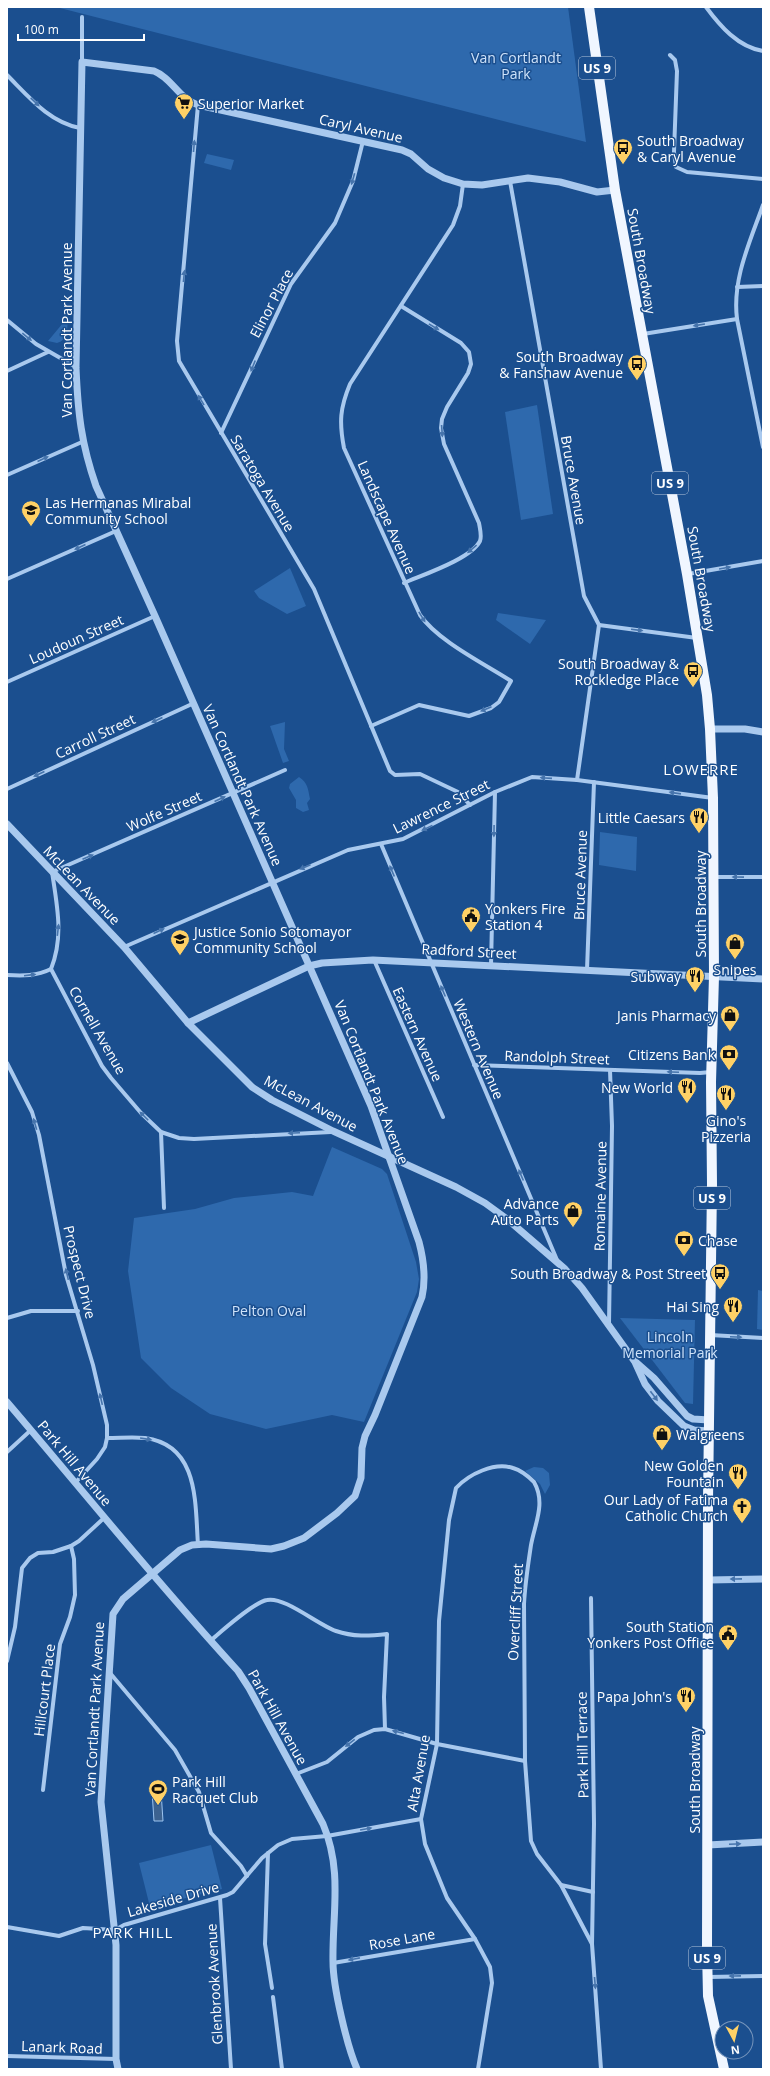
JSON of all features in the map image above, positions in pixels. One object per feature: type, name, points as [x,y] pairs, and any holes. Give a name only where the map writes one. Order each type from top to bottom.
[{"type":"main road","name":"South Broadway","points":[[589,7],[605,130],[615,190],[687,574],[707,695],[710,729],[713,798],[714,976],[711,1072],[708,1996],[724,2069]]},
{"type":"street","points":[[706,7],[720,24],[737,40],[752,48],[763,51]]},
{"type":"street","name":"Van Cortlandt Park Avenue","points":[[82,17],[76,368],[78,413],[82,442],[96,486],[155,616],[192,704],[310,966],[371,1106],[390,1156],[419,1242],[423,1259],[425,1286],[376,1415],[365,1436],[362,1448],[361,1478],[355,1496],[337,1513],[304,1538],[284,1546],[271,1549],[198,1545],[180,1550],[123,1599],[113,1614],[101,1802],[109,1887],[115,1930],[116,2059],[118,2069]]},
{"type":"street","points":[[670,55],[675,60],[677,71],[676,167],[680,170],[763,179]]},
{"type":"street","name":"Caryl Avenue","points":[[82,62],[150,70],[163,75],[187,100],[198,105],[406,151],[428,169],[444,178],[463,184],[482,185],[528,178],[560,182],[597,192],[615,190]]},
{"type":"street","points":[[7,75],[54,119],[66,125],[80,128]]},
{"type":"street","name":"Saratoga Avenue","points":[[198,105],[177,348],[182,367],[314,589],[390,771],[395,775],[420,774],[458,792],[470,805]]},
{"type":"street","name":"Elinor Place","points":[[220,433],[290,284],[335,223],[353,181],[363,141]]},
{"type":"street","name":"Bruce Avenue","points":[[510,181],[584,596],[599,625]]},
{"type":"street","name":"Landscape Avenue","points":[[371,726],[419,705],[469,716],[492,708],[499,702],[511,681],[431,629],[420,615],[344,448],[340,417],[342,403],[350,384],[453,225],[460,206],[463,184]]},
{"type":"street","points":[[763,205],[744,258],[737,287],[738,319],[763,447]]},
{"type":"street","points":[[737,287],[763,286]]},
{"type":"street","points":[[401,306],[461,343],[469,352],[471,364],[468,373],[447,407],[442,419],[441,428],[444,444],[479,523],[481,534],[480,541],[475,548],[460,558],[404,582]]},
{"type":"street","points":[[642,335],[738,319]]},
{"type":"street","points":[[7,320],[48,352],[76,368]]},
{"type":"street","points":[[7,371],[48,352]]},
{"type":"street","points":[[7,475],[82,442]]},
{"type":"street","points":[[7,579],[116,531]]},
{"type":"street","points":[[687,574],[763,561]]},
{"type":"street","name":"Loudoun Street","points":[[7,682],[155,616]]},
{"type":"street","points":[[577,780],[599,625],[698,638]]},
{"type":"street","name":"Carroll Street","points":[[7,789],[192,704]]},
{"type":"street","points":[[710,729],[745,729],[763,732]]},
{"type":"street","name":"Wolfe Street","points":[[52,872],[285,770]]},
{"type":"street","name":"Lawrence Street","points":[[124,947],[271,882],[348,850],[403,839],[495,792],[532,777],[577,780],[713,798]]},
{"type":"street","name":"Bruce Avenue","points":[[587,970],[594,782]]},
{"type":"street","points":[[491,965],[495,792]]},
{"type":"street","name":"McLean Avenue","points":[[7,824],[124,947],[188,1023],[252,1087],[272,1100],[333,1131],[456,1187],[485,1203],[507,1219],[558,1263],[582,1288],[635,1362],[645,1384],[673,1416],[689,1429],[709,1431]]},
{"type":"street","name":"Western Avenue","points":[[380,844],[558,1263]]},
{"type":"street","points":[[7,975],[32,975],[44,973],[51,969],[55,956],[60,919],[52,872]]},
{"type":"street","points":[[714,876],[763,877]]},
{"type":"street","name":"Radford Street","points":[[188,1023],[310,966],[373,960],[763,979]]},
{"type":"street","name":"Eastern Avenue","points":[[373,960],[443,1117]]},
{"type":"street","name":"Cornell Avenue","points":[[51,969],[102,1066],[141,1113],[161,1132],[179,1138],[194,1139],[333,1131]]},
{"type":"street","name":"Prospect Drive","points":[[7,1063],[32,1112],[39,1135],[66,1274],[93,1365],[107,1425],[108,1438]]},
{"type":"street","name":"Randolph Street","points":[[474,1065],[700,1073],[711,1072]]},
{"type":"street","name":"Romaine Avenue","points":[[609,1324],[612,1126],[610,1070]]},
{"type":"street","points":[[161,1132],[164,1208]]},
{"type":"street","points":[[7,1318],[31,1311],[78,1311]]},
{"type":"street","points":[[710,1335],[763,1338]]},
{"type":"street","name":"McLean Avenue","points":[[635,1362],[654,1378],[687,1416],[693,1419],[709,1420]]},
{"type":"street","name":"Park Hill Avenue","points":[[7,1402],[76,1482],[104,1518],[210,1641],[238,1671],[249,1688],[296,1774],[328,1836],[336,1878],[333,1963],[338,1997],[357,2069]]},
{"type":"street","points":[[7,1452],[31,1430]]},
{"type":"street","points":[[76,1482],[97,1460],[105,1447],[108,1438],[152,1440],[159,1442],[182,1457],[190,1474],[196,1508],[198,1545]]},
{"type":"street","name":"Alta Avenue","points":[[478,2069],[492,1983],[490,1967],[475,1939],[447,1898],[425,1844],[421,1820],[436,1744],[439,1621],[449,1520],[456,1488],[474,1474],[499,1467],[513,1468],[521,1473]]},
{"type":"street","name":"Overcliff Street","points":[[521,1473],[534,1482],[540,1500],[539,1518],[533,1538],[525,1581],[525,1761],[531,1841],[537,1854],[561,1885],[592,1944]]},
{"type":"street","points":[[7,1661],[15,1627],[22,1568],[30,1558],[38,1553],[53,1552],[71,1546],[88,1535],[104,1518]]},
{"type":"street","name":"Hillcourt Place","points":[[43,1790],[60,1644],[70,1617],[75,1595],[74,1559],[71,1546]]},
{"type":"street","points":[[709,1580],[763,1579]]},
{"type":"street","name":"Park Hill Terrace","points":[[591,1598],[594,1824],[592,1944],[601,2069]]},
{"type":"street","points":[[210,1641],[254,1606],[267,1600],[280,1601],[335,1631],[356,1636],[387,1634],[384,1697],[385,1729]]},
{"type":"street","points":[[109,1671],[175,1750],[198,1792],[211,1833],[241,1866],[246,1876]]},
{"type":"street","points":[[296,1774],[327,1762],[358,1737],[374,1730],[385,1729],[436,1744],[525,1761]]},
{"type":"street","name":"Lakeside Drive","points":[[7,1927],[59,1936],[83,1928],[115,1930],[124,1925],[220,1898],[233,1892],[246,1876],[278,1844],[292,1839],[328,1836],[421,1820]]},
{"type":"street","points":[[708,1845],[763,1842]]},
{"type":"street","points":[[268,1853],[265,1944],[272,1988]]},
{"type":"street","points":[[561,1885],[592,1892]]},
{"type":"street","name":"Glenbrook Avenue","points":[[220,1898],[231,2069]]},
{"type":"street","name":"Rose Lane","points":[[333,1963],[475,1939]]},
{"type":"street","points":[[708,1977],[763,1976]]},
{"type":"street","points":[[274,1997],[282,2069]]},
{"type":"street","name":"Lanark Road","points":[[7,2056],[116,2059]]},
{"type":"green space","name":"Van Cortlandt Park","points":[[56,7],[568,7],[586,142]]},
{"type":"green space","points":[[207,154],[234,160],[231,170],[204,163]]},
{"type":"green space","points":[[68,317],[67,333],[64,339],[57,343],[48,341]]},
{"type":"green space","points":[[537,405],[553,514],[521,520],[505,412]]},
{"type":"green space","points":[[290,568],[306,606],[287,614],[259,598],[254,591]]},
{"type":"green space","points":[[498,613],[546,620],[530,644],[496,620]]},
{"type":"green space","points":[[285,722],[284,749],[289,761],[283,763],[270,726]]},
{"type":"green space","points":[[299,777],[306,784],[310,799],[307,803],[309,810],[303,812],[296,808],[296,800],[289,788],[290,784]]},
{"type":"green space","points":[[600,832],[637,837],[636,871],[599,865]]},
{"type":"green space","name":"Pelton Oval","points":[[332,1147],[382,1169],[387,1174],[416,1262],[419,1279],[417,1292],[364,1422],[332,1415],[266,1429],[210,1414],[171,1388],[141,1358],[128,1271],[134,1218],[195,1209],[234,1198],[292,1192],[313,1196]]},
{"type":"green space","points":[[758,1290],[763,1291],[763,1330],[757,1329]]},
{"type":"green space","name":"Lincoln Memorial Park","points":[[620,1318],[695,1320],[693,1404],[685,1403]]},
{"type":"green space","points":[[534,1467],[543,1468],[549,1473],[550,1485],[545,1494],[540,1484],[525,1471]]},
{"type":"green space","name":"Park Hill Racquet Club","points":[[211,1845],[222,1889],[150,1907],[139,1863]]},
{"type":"shaded area","name":"Park Hill Racquet Club","points":[[152,1791],[161,1791],[163,1821],[154,1821]]},
{"type":"place","name":"Superior Market","points":[[184,120]]},
{"type":"place","name":"South Broadway & Caryl Avenue","points":[[623,165]]},
{"type":"place","name":"South Broadway & Fanshaw Avenue","points":[[637,381]]},
{"type":"place","name":"Las Hermanas Mirabal Community School","points":[[31,527]]},
{"type":"place","name":"South Broadway & Rockledge Place","points":[[693,688]]},
{"type":"place","name":"Little Caesars","points":[[699,834]]},
{"type":"place","name":"Yonkers Fire Station 4","points":[[471,933]]},
{"type":"place","name":"Justice Sonio Sotomayor Community School","points":[[180,956]]},
{"type":"place","name":"Snipes","points":[[735,960]]},
{"type":"place","name":"Subway","points":[[695,993]]},
{"type":"place","name":"Janis Pharmacy","points":[[730,1032]]},
{"type":"place","name":"Citizens Bank","points":[[729,1071]]},
{"type":"place","name":"New World","points":[[687,1104]]},
{"type":"place","name":"Gino's Pizzeria","points":[[726,1111]]},
{"type":"place","name":"Advance Auto Parts","points":[[573,1228]]},
{"type":"place","name":"Chase","points":[[684,1257]]},
{"type":"place","name":"South Broadway & Post Street","points":[[720,1290]]},
{"type":"place","name":"Hai Sing","points":[[733,1323]]},
{"type":"place","name":"Walgreens","points":[[662,1451]]},
{"type":"place","name":"New Golden Fountain","points":[[738,1490]]},
{"type":"place","name":"Our Lady of Fatima Catholic Church","points":[[742,1524]]},
{"type":"place","name":"South Station Yonkers Post Office","points":[[728,1651]]},
{"type":"place","name":"Papa John's","points":[[686,1713]]},
{"type":"place","name":"Park Hill Racquet Club","points":[[158,1806]]},
{"type":"district","name":"LOWERRE","points":[[701,769]]},
{"type":"district","name":"PARK HILL","points":[[133,1932]]}]
